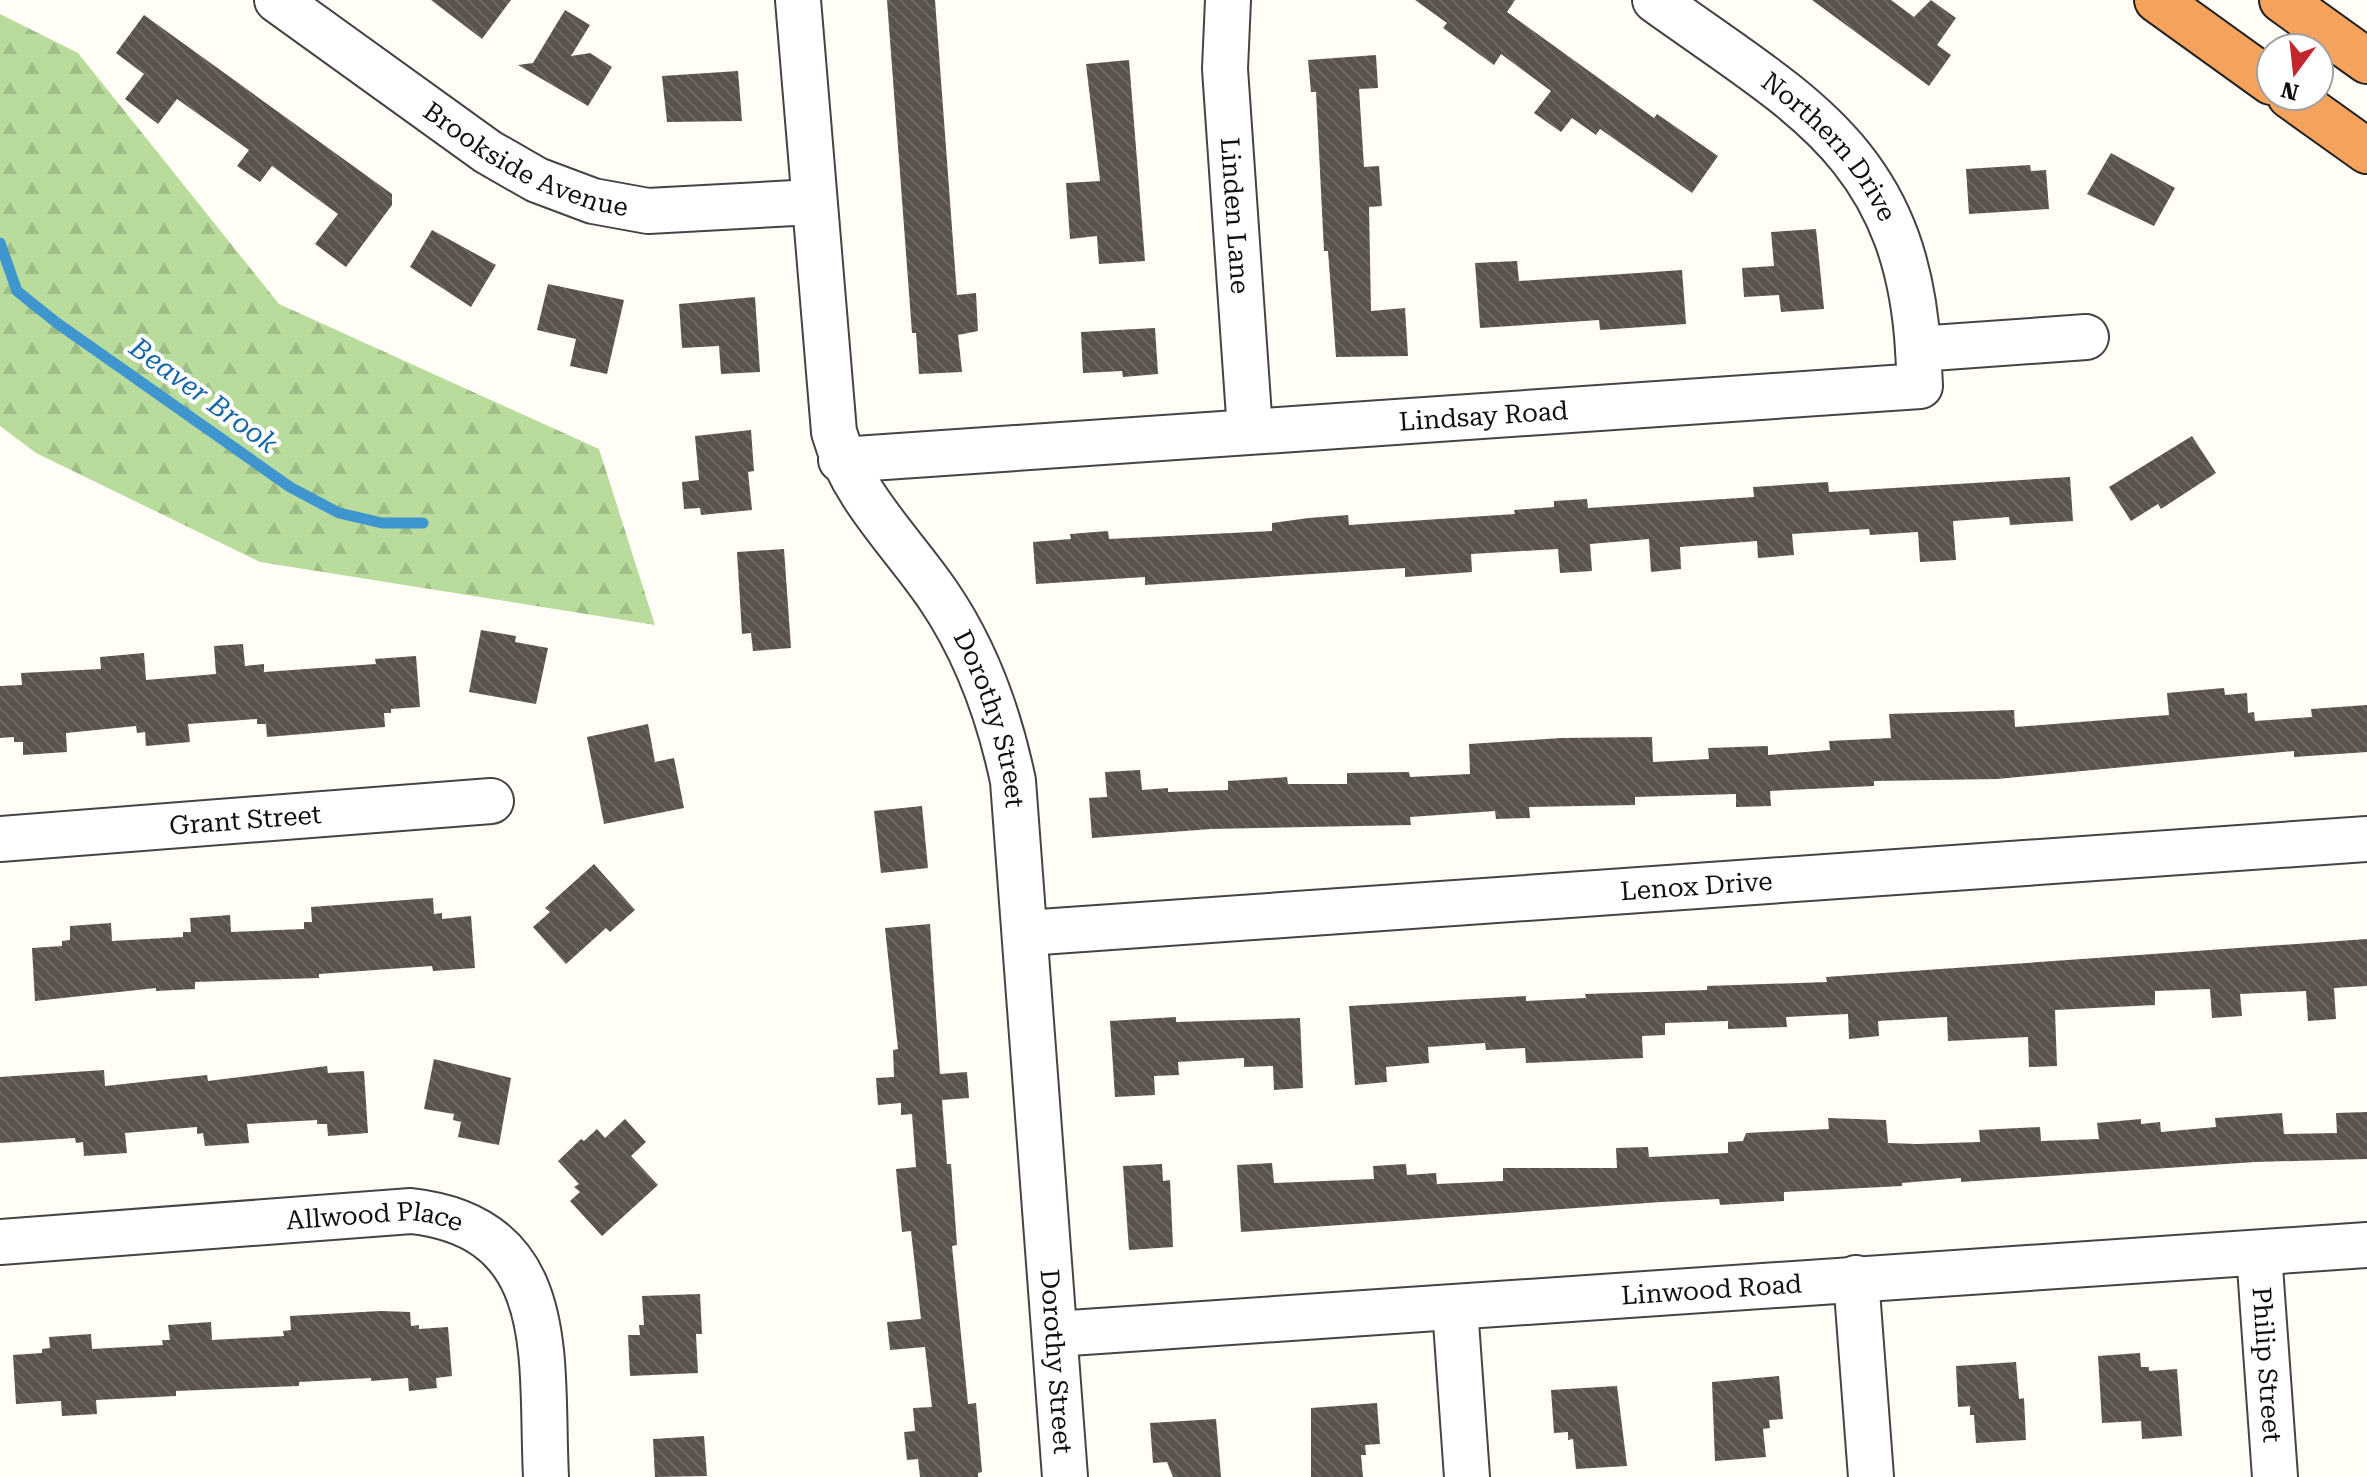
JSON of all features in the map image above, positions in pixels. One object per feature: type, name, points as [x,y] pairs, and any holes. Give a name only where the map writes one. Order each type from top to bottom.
[{"type":"highway","points":[[2157,0],[2255,70]]},
{"type":"highway","points":[[2282,0],[2367,61]]},
{"type":"highway","points":[[2312,112],[2367,151]]},
{"type":"street","name":"Brookside Avenue","points":[[277,0],[488,152],[537,180],[593,201],[648,211],[813,202]]},
{"type":"street","name":"Dorothy Street","points":[[798,0],[827,391],[841,460],[857,489],[939,597],[968,644],[988,689],[1013,781],[1065,1477]]},
{"type":"street","name":"Linden Lane","points":[[1228,0],[1225,69],[1250,431]]},
{"type":"street","name":"Northern Drive","points":[[1655,0],[1793,99],[1828,128],[1856,161],[1897,234],[1910,274],[1918,349]]},
{"type":"street","points":[[1918,349],[2086,337]]},
{"type":"street","name":"Lindsay Road","points":[[841,460],[1920,386],[1918,349]]},
{"type":"street","name":"Grant Street","points":[[0,839],[491,801]]},
{"type":"street","name":"Lenox Drive","points":[[1026,933],[2367,839]]},
{"type":"street","name":"Allwood Place","points":[[0,1242],[411,1211],[446,1215],[476,1227],[518,1267],[532,1296],[538,1327],[546,1477]]},
{"type":"street","name":"Linwood Road","points":[[1055,1334],[2367,1245]]},
{"type":"street","name":"Philip Street","points":[[2259,1253],[2275,1477]]},
{"type":"street","points":[[1856,1278],[1871,1477]]},
{"type":"street","points":[[1455,1308],[1467,1477]]},
{"type":"green space","points":[[0,14],[78,53],[279,304],[599,449],[655,625],[260,562],[36,453],[0,426]]},
{"type":"building","points":[[431,0],[511,0],[482,39]]},
{"type":"building","points":[[887,0],[935,0],[957,295],[976,293],[978,331],[958,335],[962,372],[919,374],[916,333],[912,333]]},
{"type":"building","points":[[1415,0],[1515,0],[1507,12],[1654,118],[1657,114],[1718,156],[1692,193],[1600,129],[1596,135],[1572,118],[1561,132],[1534,113],[1551,91],[1501,54],[1494,65],[1443,28],[1447,23]]},
{"type":"building","points":[[1812,0],[1891,0],[1914,17],[1931,0],[1956,18],[1937,45],[1951,55],[1929,86]]},
{"type":"building","points":[[565,10],[590,25],[571,56],[590,53],[612,67],[588,106],[518,65],[533,63]]},
{"type":"building","points":[[144,15],[392,194],[392,205],[346,267],[315,244],[338,214],[272,166],[260,182],[237,166],[249,150],[177,99],[158,124],[125,99],[144,74],[116,53]]},
{"type":"building","points":[[1376,55],[1378,88],[1359,89],[1364,167],[1379,166],[1382,206],[1369,207],[1371,311],[1405,308],[1408,356],[1336,357],[1328,251],[1324,251],[1316,92],[1311,92],[1308,60]]},
{"type":"building","points":[[1129,60],[1145,261],[1099,264],[1097,236],[1070,239],[1066,183],[1100,181],[1086,64]]},
{"type":"building","points":[[738,71],[742,121],[667,122],[662,76]]},
{"type":"building","points":[[2111,153],[2175,188],[2154,226],[2087,194]]},
{"type":"building","points":[[2030,165],[2031,171],[2046,170],[2049,209],[1969,214],[1966,169]]},
{"type":"building","points":[[1816,229],[1824,309],[1781,312],[1779,295],[1744,297],[1742,268],[1774,266],[1771,232]]},
{"type":"building","points":[[432,230],[496,265],[471,307],[410,267]]},
{"type":"building","points":[[1517,261],[1519,281],[1682,270],[1686,324],[1600,330],[1599,320],[1480,328],[1475,263]]},
{"type":"building","points":[[548,284],[624,300],[607,374],[570,366],[576,339],[537,330]]},
{"type":"building","points":[[755,297],[760,372],[721,374],[719,346],[682,348],[679,304]]},
{"type":"building","points":[[1155,328],[1158,374],[1123,377],[1122,371],[1083,373],[1081,332]]},
{"type":"building","points":[[751,430],[754,471],[748,472],[752,510],[701,515],[700,508],[684,509],[682,482],[699,480],[695,436]]},
{"type":"building","points":[[2192,436],[2216,473],[2161,509],[2158,504],[2131,521],[2109,487]]},
{"type":"building","points":[[2070,477],[2073,521],[2010,525],[2009,517],[1953,521],[1956,560],[1920,562],[1918,532],[1870,535],[1869,529],[1792,534],[1794,555],[1758,558],[1757,541],[1680,547],[1681,569],[1651,572],[1649,539],[1590,544],[1592,571],[1560,573],[1558,549],[1471,554],[1472,572],[1405,577],[1405,568],[1145,585],[1145,577],[1036,584],[1033,542],[1071,539],[1070,534],[1108,531],[1109,539],[1272,531],[1272,523],[1309,518],[1348,515],[1349,525],[1515,514],[1514,510],[1554,507],[1554,501],[1587,499],[1588,508],[1754,497],[1753,487],[1828,482],[1829,492]]},
{"type":"building","points":[[784,549],[791,648],[753,651],[751,633],[742,634],[737,552]]},
{"type":"building","points":[[481,630],[516,636],[515,642],[548,648],[536,704],[469,692]]},
{"type":"building","points":[[243,644],[245,666],[264,664],[264,672],[376,664],[375,659],[416,656],[420,707],[391,709],[391,713],[384,713],[385,727],[267,737],[266,724],[257,724],[257,719],[188,724],[190,742],[146,746],[145,732],[137,733],[136,726],[66,733],[67,752],[23,755],[23,742],[14,742],[14,737],[0,738],[0,686],[22,685],[21,673],[101,669],[100,657],[144,653],[146,680],[216,674],[214,646]]},
{"type":"building","points":[[2224,688],[2225,695],[2247,693],[2248,713],[2254,712],[2255,721],[2312,717],[2311,709],[2367,705],[2367,752],[2294,757],[2294,751],[1997,779],[1874,781],[1874,786],[1770,791],[1771,806],[1736,807],[1736,794],[1635,797],[1635,805],[1529,807],[1530,818],[1496,819],[1495,811],[1410,817],[1411,825],[1211,829],[1092,838],[1089,798],[1107,797],[1105,772],[1140,770],[1142,790],[1168,788],[1168,792],[1228,790],[1228,781],[1287,777],[1288,784],[1347,784],[1347,773],[1409,772],[1410,777],[1470,774],[1469,744],[1561,738],[1652,737],[1653,762],[1709,759],[1708,748],[1768,746],[1768,755],[1830,750],[1829,741],[1891,738],[1889,714],[2014,710],[2015,727],[2169,715],[2167,693]]},
{"type":"building","points":[[648,724],[655,762],[674,758],[684,808],[604,824],[587,737]]},
{"type":"building","points":[[922,806],[928,868],[881,873],[874,811]]},
{"type":"building","points":[[594,864],[635,910],[610,932],[606,928],[566,964],[533,927],[550,912],[545,908]]},
{"type":"building","points":[[433,898],[434,914],[442,913],[442,919],[471,916],[475,968],[433,971],[432,966],[319,974],[319,978],[195,982],[195,989],[156,991],[156,988],[35,1001],[32,948],[62,946],[62,941],[70,940],[70,926],[111,923],[112,941],[183,937],[183,932],[191,932],[190,918],[230,915],[231,932],[304,929],[304,922],[312,922],[311,907]]},
{"type":"building","points":[[930,924],[940,1074],[967,1072],[969,1098],[942,1100],[947,1164],[951,1164],[957,1245],[952,1246],[968,1404],[976,1403],[982,1472],[978,1473],[978,1477],[920,1477],[918,1459],[907,1460],[904,1432],[915,1431],[913,1408],[932,1407],[925,1347],[890,1350],[887,1322],[921,1319],[911,1231],[902,1232],[896,1169],[916,1167],[912,1114],[901,1115],[901,1103],[878,1105],[876,1078],[894,1077],[893,1050],[898,1049],[885,928]]},
{"type":"building","points":[[2367,939],[2367,986],[2334,988],[2336,1019],[2308,1021],[2306,991],[2240,994],[2242,1016],[2212,1018],[2210,989],[2155,991],[2155,1005],[2055,1010],[2057,1066],[2029,1067],[2028,1037],[1948,1041],[1947,1017],[1878,1021],[1879,1036],[1849,1039],[1848,1014],[1786,1017],[1787,1027],[1728,1029],[1728,1021],[1665,1023],[1665,1035],[1642,1036],[1643,1058],[1526,1063],[1525,1048],[1486,1050],[1485,1043],[1428,1047],[1429,1063],[1386,1067],[1387,1082],[1355,1085],[1349,1006],[1526,996],[1526,1001],[1586,998],[1585,994],[1827,982],[1826,977]]},
{"type":"building","points":[[1176,1017],[1176,1022],[1300,1018],[1303,1088],[1274,1090],[1273,1066],[1244,1067],[1244,1058],[1178,1062],[1179,1075],[1154,1076],[1155,1095],[1115,1097],[1110,1021]]},
{"type":"building","points":[[434,1059],[511,1078],[499,1145],[458,1137],[461,1122],[453,1120],[454,1114],[424,1109]]},
{"type":"building","points":[[327,1066],[328,1073],[364,1071],[368,1133],[328,1136],[327,1124],[317,1124],[317,1120],[247,1124],[249,1143],[205,1146],[203,1133],[197,1134],[197,1127],[125,1133],[127,1153],[84,1156],[83,1142],[76,1143],[75,1138],[0,1143],[0,1077],[104,1070],[105,1086],[207,1075],[208,1081]]},
{"type":"building","points":[[2367,1112],[2367,1159],[2255,1162],[1961,1182],[1961,1178],[1902,1183],[1902,1186],[1784,1192],[1784,1201],[1720,1205],[1719,1199],[1661,1202],[1241,1232],[1237,1165],[1272,1163],[1274,1183],[1374,1179],[1373,1166],[1406,1164],[1407,1175],[1436,1173],[1437,1184],[1503,1181],[1503,1168],[1617,1168],[1616,1148],[1648,1147],[1649,1157],[1728,1153],[1728,1142],[1743,1141],[1746,1133],[1829,1129],[1828,1118],[1886,1120],[1888,1143],[1917,1144],[1980,1142],[1979,1130],[2040,1127],[2041,1141],[2099,1139],[2097,1123],[2141,1119],[2141,1124],[2160,1122],[2161,1132],[2216,1127],[2215,1118],[2282,1113],[2284,1134],[2337,1133],[2336,1113]]},
{"type":"building","points":[[625,1119],[646,1142],[631,1156],[658,1185],[602,1236],[570,1201],[580,1192],[574,1187],[579,1184],[558,1161],[581,1139],[584,1141],[597,1129],[605,1138]]},
{"type":"building","points":[[1162,1164],[1163,1181],[1170,1180],[1173,1247],[1129,1250],[1123,1166]]},
{"type":"building","points":[[700,1294],[702,1334],[696,1334],[698,1373],[630,1376],[628,1335],[640,1335],[639,1325],[644,1325],[642,1296]]},
{"type":"building","points":[[410,1312],[411,1326],[419,1325],[419,1329],[448,1327],[452,1376],[436,1378],[437,1388],[409,1391],[408,1378],[371,1381],[371,1378],[299,1382],[299,1386],[176,1391],[176,1396],[96,1400],[97,1414],[62,1416],[61,1401],[16,1404],[13,1355],[42,1353],[42,1349],[50,1348],[49,1337],[91,1334],[92,1349],[163,1345],[162,1340],[170,1340],[168,1325],[211,1322],[212,1340],[284,1336],[283,1331],[291,1330],[290,1316]]},
{"type":"building","points":[[2140,1353],[2141,1367],[2149,1367],[2149,1371],[2177,1369],[2182,1436],[2142,1439],[2141,1421],[2102,1423],[2098,1356]]},
{"type":"building","points":[[2016,1362],[2019,1399],[2024,1398],[2026,1440],[1976,1443],[1974,1415],[1970,1415],[1970,1406],[1958,1407],[1956,1366]]},
{"type":"building","points":[[1779,1376],[1783,1419],[1769,1420],[1770,1428],[1763,1429],[1766,1457],[1715,1461],[1712,1382]]},
{"type":"building","points":[[1617,1386],[1627,1466],[1576,1469],[1573,1439],[1568,1440],[1568,1432],[1554,1433],[1551,1390]]},
{"type":"building","points":[[1377,1403],[1380,1444],[1365,1445],[1366,1455],[1361,1455],[1363,1477],[1311,1477],[1311,1408]]},
{"type":"building","points":[[1216,1419],[1221,1477],[1173,1477],[1167,1462],[1153,1463],[1150,1423]]},
{"type":"building","points":[[704,1436],[707,1476],[655,1477],[653,1439]]},
{"type":"waterway","name":"Beaver Brook","points":[[0,243],[17,291],[57,323],[290,487],[339,513],[382,523],[423,523]]}]
